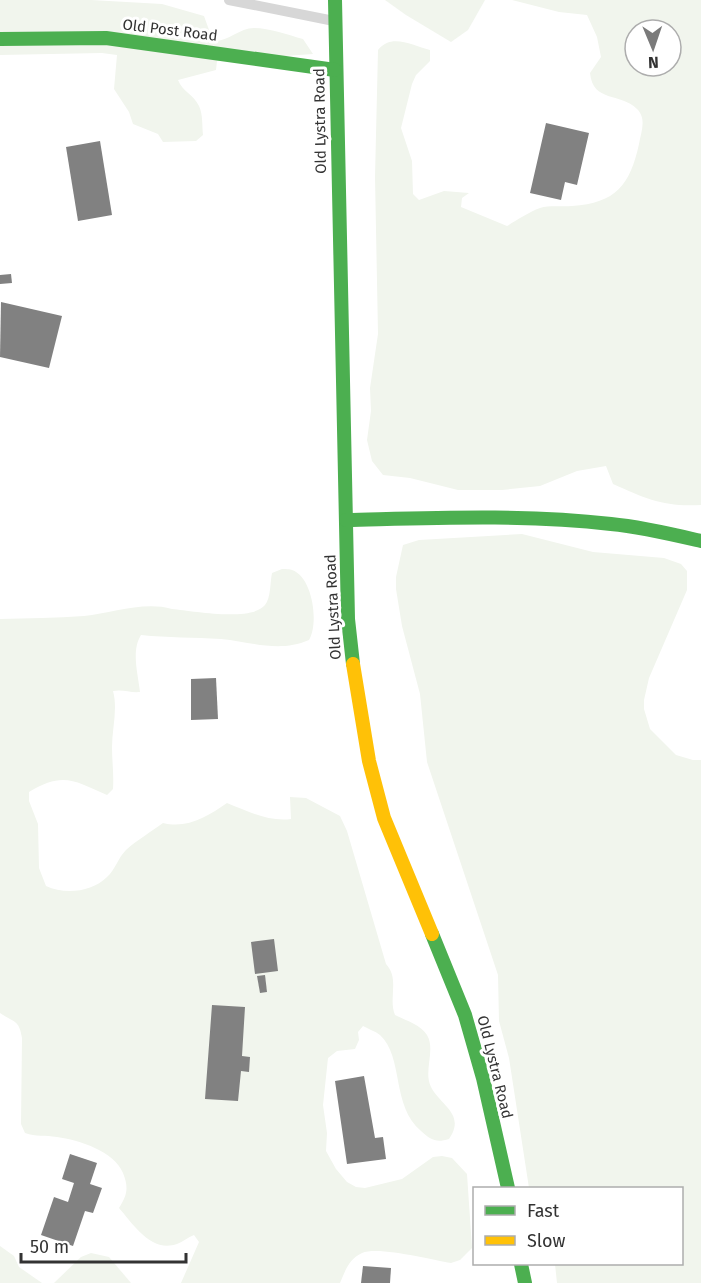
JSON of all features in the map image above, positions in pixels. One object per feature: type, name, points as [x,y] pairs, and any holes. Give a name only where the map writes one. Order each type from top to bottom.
[{"type":"street","name":"Old Lystra Road","points":[[335,0],[348,619],[356,691],[369,761],[384,818],[465,1015],[483,1078],[508,1187]]},
{"type":"street","name":"Old Post Road","points":[[0,39],[106,38],[335,70]]},
{"type":"street","points":[[346,520],[522,516],[639,527],[701,541]]},
{"type":"street","points":[[521,1265],[525,1283]]},
{"type":"lane","points":[[229,0],[334,21]]},
{"type":"shaded area","points":[[0,0],[91,0],[162,4],[204,16],[213,41],[224,39],[243,30],[260,28],[303,39],[313,54],[217,61],[216,70],[178,80],[199,106],[203,135],[196,141],[163,142],[158,134],[133,124],[129,112],[114,89],[117,55],[102,53],[0,55]]},
{"type":"shaded area","points":[[385,0],[485,0],[468,30],[451,42]]},
{"type":"shaded area","points":[[512,0],[701,0],[701,505],[676,505],[636,494],[613,484],[606,466],[577,471],[540,486],[502,490],[458,490],[410,478],[383,475],[372,461],[367,440],[371,411],[370,388],[378,334],[375,177],[378,50],[383,45],[395,41],[430,50],[430,61],[416,75],[412,84],[401,128],[412,161],[413,194],[419,200],[444,191],[469,193],[462,198],[461,207],[507,226],[540,208],[600,201],[619,189],[631,171],[639,144],[642,117],[630,104],[602,93],[592,82],[590,73],[601,57],[597,37],[587,15],[559,12]]},
{"type":"shaded area","points":[[522,534],[593,552],[664,558],[681,564],[687,571],[687,590],[649,678],[644,709],[650,729],[676,755],[701,760],[701,1283],[557,1283],[555,1265],[683,1265],[683,1187],[529,1187],[509,1058],[499,1021],[498,975],[427,762],[420,694],[402,626],[396,577],[403,545],[419,540]]},
{"type":"shaded area","points":[[282,569],[299,574],[309,591],[314,623],[309,640],[287,646],[265,646],[221,639],[141,635],[136,648],[140,692],[113,691],[115,705],[112,747],[113,789],[107,795],[77,782],[60,780],[29,792],[29,801],[38,824],[39,868],[46,886],[70,891],[86,889],[107,877],[126,850],[163,823],[189,823],[205,817],[227,803],[266,817],[283,820],[291,819],[290,797],[306,798],[340,816],[347,831],[386,964],[392,976],[395,1015],[417,1026],[427,1035],[430,1047],[429,1081],[435,1094],[450,1111],[455,1123],[449,1139],[441,1141],[428,1137],[421,1131],[405,1109],[396,1068],[387,1044],[376,1032],[363,1026],[358,1032],[359,1040],[355,1049],[337,1051],[328,1058],[323,1105],[327,1133],[326,1151],[336,1169],[347,1182],[356,1187],[365,1188],[402,1179],[433,1157],[452,1158],[467,1174],[472,1248],[460,1260],[451,1263],[392,1252],[362,1253],[351,1262],[340,1283],[181,1283],[199,1242],[194,1235],[168,1246],[151,1241],[119,1208],[125,1195],[126,1183],[123,1173],[112,1159],[95,1148],[75,1141],[25,1133],[21,1124],[21,1032],[15,1022],[0,1013],[0,619],[84,616],[150,606],[221,614],[248,613],[265,605],[272,573]]},
{"type":"shaded area","points":[[0,1246],[14,1256],[19,1267],[42,1283],[0,1283]]},
{"type":"shaded area","points":[[91,1253],[109,1257],[131,1283],[54,1283],[81,1257]]},
{"type":"building","points":[[546,123],[589,133],[577,185],[565,182],[561,200],[530,193]]},
{"type":"building","points":[[100,141],[112,215],[78,221],[66,147]]},
{"type":"building","points":[[11,274],[12,283],[0,284],[0,275]]},
{"type":"building","points":[[1,302],[62,316],[49,368],[0,357]]},
{"type":"building","points":[[216,678],[218,719],[191,720],[191,679]]},
{"type":"building","points":[[274,939],[278,971],[255,974],[251,942]]},
{"type":"building","points":[[265,975],[267,992],[260,993],[257,976]]},
{"type":"building","points":[[212,1005],[245,1007],[242,1056],[250,1057],[249,1072],[241,1071],[238,1101],[205,1099]]},
{"type":"building","points":[[364,1076],[375,1138],[383,1137],[386,1159],[347,1164],[335,1081]]},
{"type":"building","points":[[70,1154],[97,1163],[90,1184],[102,1188],[93,1213],[85,1211],[73,1246],[41,1235],[54,1197],[68,1202],[74,1183],[62,1179]]},
{"type":"building","points":[[363,1266],[391,1268],[390,1283],[361,1283]]},
{"type":"traffic: fast","points":[[335,0],[348,619],[353,664]]},
{"type":"traffic: fast","points":[[0,39],[106,38],[335,70]]},
{"type":"traffic: fast","points":[[346,520],[545,519],[623,525],[701,541]]},
{"type":"traffic: fast","points":[[432,934],[465,1015],[483,1078],[508,1187]]},
{"type":"traffic: fast","points":[[521,1265],[525,1283]]},
{"type":"traffic: slow","points":[[353,664],[369,761],[384,818],[432,934]]}]
